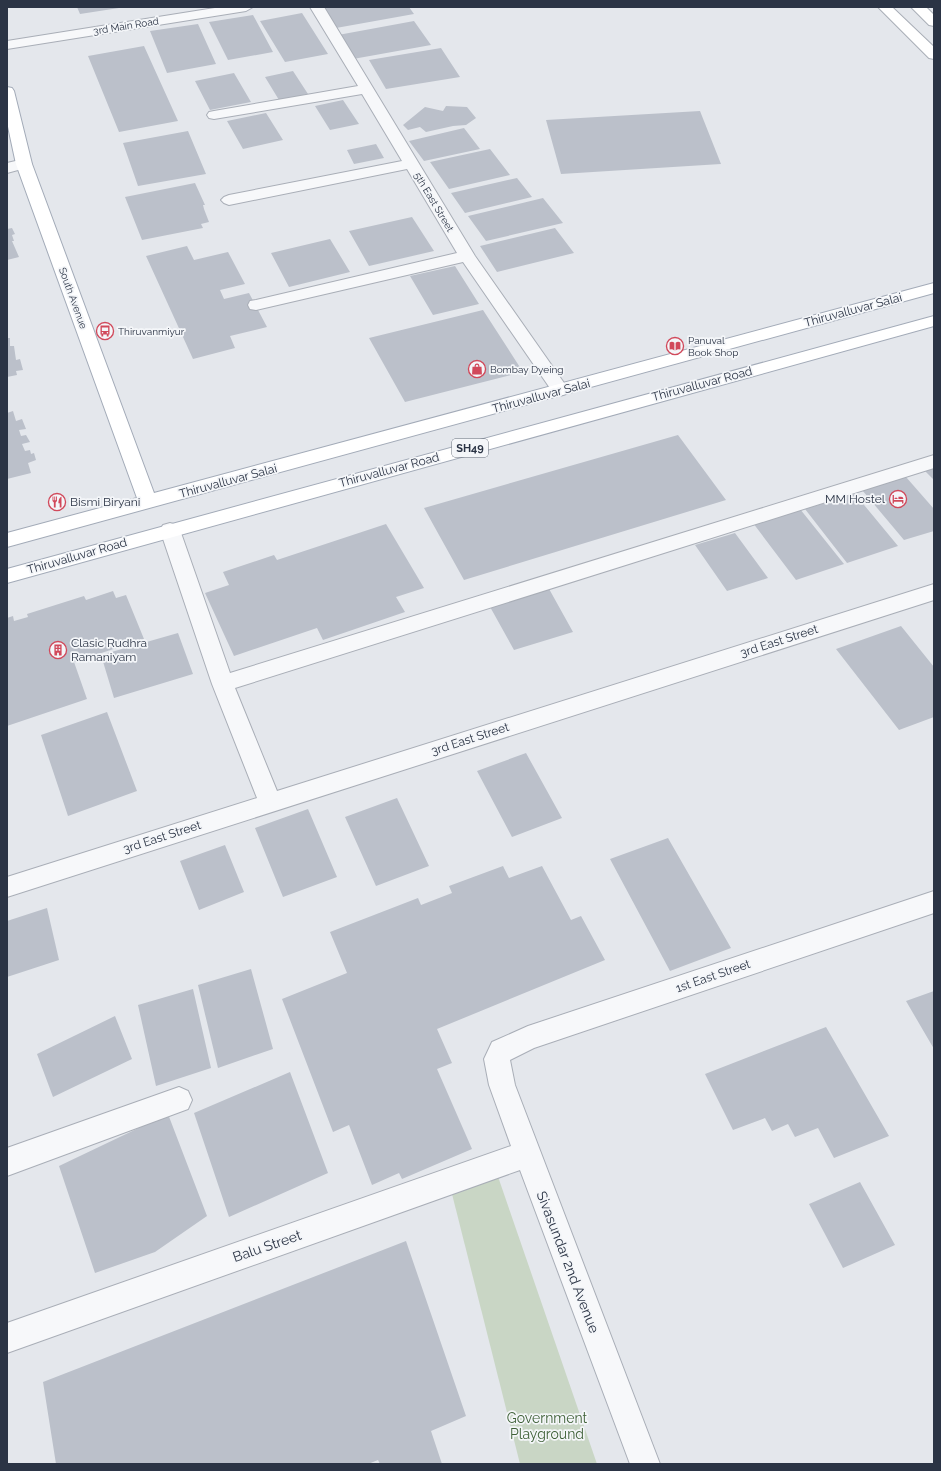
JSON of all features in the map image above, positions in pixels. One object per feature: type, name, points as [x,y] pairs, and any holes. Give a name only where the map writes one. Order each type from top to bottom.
[{"type":"main road","points":[[885,7],[934,55]]},
{"type":"main road","points":[[918,7],[934,22]]},
{"type":"main road","name":"South Avenue","points":[[7,91],[24,164],[148,503]]},
{"type":"main road","name":"Thiruvalluvar Salai","points":[[148,503],[934,288]]},
{"type":"main road","name":"Thiruvalluvar Road","points":[[7,576],[170,530],[932,324]]},
{"type":"main road","points":[[7,540],[148,503]]},
{"type":"street","name":"3rd Main Road","points":[[7,45],[246,7]]},
{"type":"street","name":"5th East Street","points":[[317,7],[467,256],[560,390]]},
{"type":"street","points":[[214,115],[366,89]]},
{"type":"street","points":[[7,168],[24,164]]},
{"type":"street","points":[[229,200],[411,164]]},
{"type":"street","points":[[256,305],[467,256]]},
{"type":"street","points":[[224,684],[934,461]]},
{"type":"street","points":[[170,530],[224,684],[270,802]]},
{"type":"street","name":"3rd East Street","points":[[7,887],[270,802],[934,592]]},
{"type":"street","name":"1st East Street","points":[[497,1059],[501,1051],[528,1038],[934,902]]},
{"type":"street","name":"Sivasundar 2nd Avenue","points":[[497,1059],[502,1085],[527,1154],[645,1464]]},
{"type":"street","points":[[7,1162],[179,1100]]},
{"type":"street","name":"Balu Street","points":[[7,1338],[527,1154]]},
{"type":"green space","name":"Government Playground","points":[[494,1165],[597,1464],[520,1464],[451,1190]]},
{"type":"building","points":[[77,7],[119,7],[119,8],[80,14]]},
{"type":"building","points":[[322,7],[409,7],[414,14],[336,28]]},
{"type":"building","points":[[302,13],[328,54],[285,62],[260,21]]},
{"type":"building","points":[[253,15],[273,52],[228,60],[209,22]]},
{"type":"building","points":[[414,21],[431,45],[353,59],[338,35]]},
{"type":"building","points":[[198,24],[216,64],[167,73],[150,31]]},
{"type":"building","points":[[144,46],[178,121],[119,132],[88,56]]},
{"type":"building","points":[[441,48],[460,77],[386,89],[369,60]]},
{"type":"building","points":[[293,71],[308,94],[279,100],[265,77]]},
{"type":"building","points":[[234,73],[251,102],[210,110],[195,81]]},
{"type":"building","points":[[343,100],[359,124],[330,130],[315,106]]},
{"type":"building","points":[[446,106],[467,107],[476,118],[466,125],[453,126],[426,132],[420,127],[408,130],[403,125],[425,107],[443,111]]},
{"type":"building","points":[[700,111],[721,164],[561,174],[546,120]]},
{"type":"building","points":[[266,113],[283,140],[243,149],[227,121]]},
{"type":"building","points":[[464,128],[480,149],[424,161],[409,141]]},
{"type":"building","points":[[188,131],[206,174],[138,186],[123,143]]},
{"type":"building","points":[[376,144],[384,158],[354,164],[347,150]]},
{"type":"building","points":[[490,149],[510,175],[449,189],[430,162]]},
{"type":"building","points":[[517,178],[532,197],[465,213],[451,193]]},
{"type":"building","points":[[195,183],[205,205],[203,205],[209,222],[201,224],[203,228],[142,240],[125,197]]},
{"type":"building","points":[[543,198],[563,223],[486,241],[468,216]]},
{"type":"building","points":[[412,217],[434,251],[369,266],[349,231]]},
{"type":"building","points":[[12,228],[15,234],[12,235],[14,241],[12,241],[19,257],[7,260],[7,229]]},
{"type":"building","points":[[555,228],[574,253],[497,272],[480,246]]},
{"type":"building","points":[[330,239],[350,272],[289,287],[271,253]]},
{"type":"building","points":[[187,246],[194,260],[228,252],[245,284],[220,290],[224,299],[249,293],[267,327],[230,336],[235,348],[193,359],[146,256]]},
{"type":"building","points":[[455,266],[479,304],[433,315],[410,276]]},
{"type":"building","points":[[483,310],[523,372],[405,402],[369,338]]},
{"type":"building","points":[[7,338],[10,338],[10,346],[14,346],[16,360],[20,359],[23,370],[16,371],[17,375],[7,377]]},
{"type":"building","points":[[13,411],[16,421],[22,419],[26,429],[19,430],[21,436],[26,435],[30,442],[22,444],[25,451],[30,450],[31,454],[34,453],[36,460],[28,463],[31,473],[7,479],[7,413]]},
{"type":"building","points":[[678,435],[726,500],[464,580],[424,508]]},
{"type":"building","points":[[934,465],[934,480],[923,469]]},
{"type":"building","name":"MM Hostel","points":[[906,477],[934,509],[934,531],[904,540],[862,490]]},
{"type":"building","points":[[855,494],[898,546],[847,563],[805,509]]},
{"type":"building","points":[[800,509],[844,564],[796,580],[753,523]]},
{"type":"building","points":[[386,524],[424,588],[396,597],[405,612],[323,640],[317,628],[234,656],[205,593],[229,585],[223,572],[274,555],[277,560]]},
{"type":"building","points":[[735,533],[768,578],[727,591],[695,545]]},
{"type":"building","points":[[548,587],[573,632],[514,650],[489,605]]},
{"type":"building","name":"Clasic Rudhra Ramaniyam","points":[[113,591],[116,598],[126,595],[144,639],[74,662],[87,699],[7,726],[7,618],[13,616],[14,621],[28,617],[27,614],[84,596],[86,600]]},
{"type":"building","points":[[901,626],[934,667],[934,717],[899,730],[836,649]]},
{"type":"building","points":[[178,633],[193,674],[114,698],[101,655]]},
{"type":"building","points":[[107,712],[137,791],[68,816],[41,735]]},
{"type":"building","points":[[526,753],[562,818],[512,837],[477,771]]},
{"type":"building","points":[[397,798],[429,866],[376,886],[345,817]]},
{"type":"building","points":[[308,809],[337,877],[283,897],[255,828]]},
{"type":"building","points":[[668,838],[731,948],[670,971],[610,859]]},
{"type":"building","points":[[225,845],[244,892],[199,910],[180,861]]},
{"type":"building","points":[[503,866],[509,878],[542,866],[571,920],[581,916],[605,960],[437,1029],[452,1063],[437,1069],[472,1149],[402,1179],[399,1173],[372,1185],[349,1125],[333,1132],[282,999],[347,973],[330,932],[418,898],[421,905],[452,893],[449,886]]},
{"type":"building","points":[[47,908],[59,960],[7,977],[7,921]]},
{"type":"building","points":[[251,969],[273,1049],[218,1068],[198,985]]},
{"type":"building","points":[[193,989],[211,1068],[156,1086],[138,1005]]},
{"type":"building","points":[[934,991],[934,1049],[906,1001]]},
{"type":"building","points":[[115,1016],[132,1059],[53,1097],[37,1054]]},
{"type":"building","points":[[826,1027],[889,1136],[834,1158],[818,1128],[795,1137],[788,1124],[772,1131],[765,1118],[733,1130],[705,1074]]},
{"type":"building","points":[[290,1072],[328,1173],[229,1217],[194,1113]]},
{"type":"building","points":[[168,1114],[207,1216],[155,1252],[95,1273],[59,1166]]},
{"type":"building","points":[[860,1182],[895,1245],[843,1268],[809,1204]]},
{"type":"building","points":[[406,1241],[466,1416],[431,1431],[442,1464],[380,1464],[378,1460],[368,1464],[56,1464],[43,1382]]},
{"type":"place","name":"Thiruvanmiyur","points":[[105,331]]},
{"type":"place","name":"Panuval Book Shop","points":[[675,346]]},
{"type":"place","name":"Bombay Dyeing","points":[[477,369]]},
{"type":"place","name":"MM Hostel","points":[[898,499]]},
{"type":"place","name":"Bismi Biryani","points":[[57,502]]},
{"type":"place","name":"Clasic Rudhra Ramaniyam","points":[[58,650]]}]
